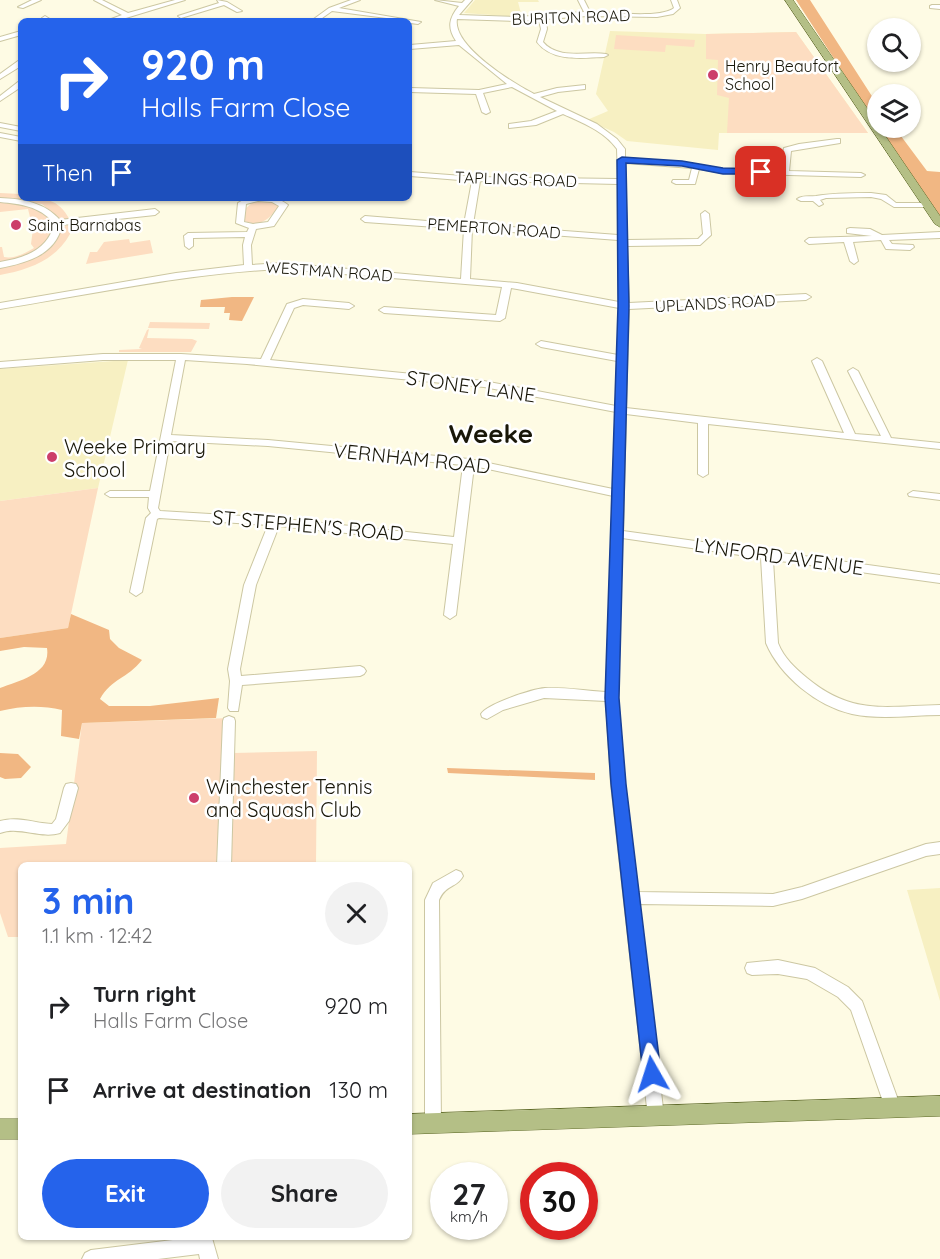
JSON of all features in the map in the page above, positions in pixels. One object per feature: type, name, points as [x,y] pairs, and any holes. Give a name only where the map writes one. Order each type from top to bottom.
[{"type":"main road","points":[[789,0],[940,224]]},
{"type":"main road","points":[[412,1124],[940,1106]]},
{"type":"main road","points":[[0,1130],[18,1129]]},
{"type":"street","points":[[21,7],[38,0]]},
{"type":"street","points":[[97,0],[126,15]]},
{"type":"street","points":[[118,18],[179,0]]},
{"type":"street","points":[[318,18],[331,9],[357,0]]},
{"type":"street","points":[[438,0],[466,3]]},
{"type":"street","points":[[581,0],[588,14]]},
{"type":"street","name":"BURITON ROAD","points":[[455,16],[542,18],[588,14],[666,14],[677,8],[674,0]]},
{"type":"street","points":[[181,16],[222,2],[239,11]]},
{"type":"street","points":[[466,3],[455,16],[453,29],[461,43],[512,85],[614,138],[622,160],[624,306],[612,698],[618,784],[633,898],[656,1117]]},
{"type":"street","points":[[932,7],[940,7]]},
{"type":"street","points":[[331,9],[391,18]]},
{"type":"street","points":[[542,18],[544,29],[540,42],[547,49],[562,54],[604,55]]},
{"type":"street","points":[[412,21],[418,22]]},
{"type":"street","points":[[0,39],[18,34]]},
{"type":"street","points":[[412,46],[461,43]]},
{"type":"street","points":[[0,77],[18,65]]},
{"type":"street","points":[[412,90],[479,92],[512,85]]},
{"type":"street","points":[[0,86],[18,86]]},
{"type":"street","points":[[0,99],[18,86]]},
{"type":"street","points":[[532,97],[582,87]]},
{"type":"street","points":[[479,92],[486,112]]},
{"type":"street","points":[[512,126],[533,123],[561,112]]},
{"type":"street","points":[[0,125],[18,128]]},
{"type":"street","points":[[0,135],[18,138]]},
{"type":"street","points":[[785,173],[787,150],[799,146],[837,141]]},
{"type":"street","points":[[622,160],[669,162],[723,171],[785,173],[841,170],[861,175]]},
{"type":"street","points":[[675,182],[692,182],[696,167]]},
{"type":"street","name":"TAPLINGS ROAD","points":[[412,174],[476,179],[623,182]]},
{"type":"street","points":[[465,281],[468,226],[476,179]]},
{"type":"street","points":[[801,199],[817,202],[826,196],[871,195],[883,197],[894,205],[927,205]]},
{"type":"street","points":[[0,200],[38,205],[46,209],[58,223]]},
{"type":"street","points":[[246,201],[243,203],[240,223],[252,231]]},
{"type":"street","points":[[189,246],[188,236],[252,231],[271,224],[284,205],[274,201]]},
{"type":"street","points":[[58,223],[155,212]]},
{"type":"street","name":"PEMERTON ROAD","points":[[365,219],[468,226],[622,241],[700,242],[707,235],[705,214]]},
{"type":"street","points":[[0,265],[18,262],[47,246],[54,239],[58,223]]},
{"type":"street","points":[[248,267],[247,245],[252,231]]},
{"type":"street","points":[[868,248],[884,242],[940,235]]},
{"type":"street","points":[[849,236],[854,261]]},
{"type":"street","points":[[813,239],[849,236],[910,247]]},
{"type":"street","name":"WESTMAN ROAD","points":[[0,306],[248,267],[282,266],[507,285],[624,306]]},
{"type":"street","points":[[384,310],[500,318],[507,285]]},
{"type":"street","name":"UPLANDS ROAD","points":[[624,306],[806,297]]},
{"type":"street","points":[[264,363],[290,306],[303,302],[349,306]]},
{"type":"street","points":[[541,344],[622,359]]},
{"type":"street","name":"STONEY LANE","points":[[0,365],[104,357],[181,357],[264,363],[484,384],[621,410],[940,446]]},
{"type":"street","points":[[136,592],[152,518],[157,514],[153,508],[155,494],[181,357]]},
{"type":"street","points":[[817,361],[851,436]]},
{"type":"street","points":[[853,371],[888,441]]},
{"type":"street","points":[[703,474],[704,421]]},
{"type":"street","name":"VERNHAM ROAD","points":[[166,438],[268,443],[469,462],[619,495]]},
{"type":"street","points":[[450,615],[469,462]]},
{"type":"street","points":[[110,494],[155,494]]},
{"type":"street","points":[[913,494],[940,497]]},
{"type":"street","name":"ST STEPHEN'S ROAD","points":[[157,514],[275,522],[458,541]]},
{"type":"street","points":[[224,862],[231,715],[236,681],[234,669],[250,585],[275,522]]},
{"type":"street","name":"LYNFORD AVENUE","points":[[617,534],[940,579]]},
{"type":"street","points":[[767,555],[772,643],[774,653],[781,663],[810,685],[851,708],[940,710]]},
{"type":"street","points":[[236,681],[360,671]]},
{"type":"street","points":[[487,714],[499,707],[544,693],[612,698]]},
{"type":"street","points":[[0,827],[7,823],[46,830],[55,829],[62,821],[71,788]]},
{"type":"street","points":[[633,898],[773,900],[802,893],[926,850],[940,848]]},
{"type":"street","points":[[433,1124],[432,900],[438,887],[456,876]]},
{"type":"street","points":[[752,968],[778,967],[810,973],[843,992],[857,1006],[892,1108]]},
{"type":"street","points":[[90,1259],[207,1244],[209,1259]]},
{"type":"shaded area","points":[[475,0],[538,0],[539,2],[518,2],[522,17],[464,13]]},
{"type":"shaded area","points":[[796,0],[810,0],[867,88],[867,110]]},
{"type":"shaded area","name":"Henry Beaufort School","points":[[610,31],[706,34],[796,32],[867,133],[719,133],[718,150],[627,141],[614,132],[587,120],[608,111],[596,94]]},
{"type":"shaded area","points":[[796,32],[867,133],[727,133],[729,98],[717,95],[718,60],[706,59],[706,34]]},
{"type":"shaded area","points":[[616,35],[695,40],[694,47],[666,45],[665,52],[614,49]]},
{"type":"shaded area","points":[[886,138],[902,138],[927,171],[940,172],[940,217]]},
{"type":"shaded area","points":[[0,193],[18,194],[18,201],[50,201],[61,207],[70,220],[61,221],[42,204],[0,199]]},
{"type":"shaded area","points":[[253,202],[274,202],[279,206],[265,221],[251,223],[245,221],[244,210]]},
{"type":"shaded area","points":[[0,203],[32,207],[45,215],[54,228],[44,244],[32,253],[0,263],[0,247],[2,247],[4,257],[20,255],[34,248],[31,244],[33,229],[28,209],[0,212]]},
{"type":"shaded area","points":[[68,225],[70,234],[57,251],[49,257],[31,267],[0,275],[0,268],[35,257],[55,243],[62,227]]},
{"type":"shaded area","points":[[129,239],[130,243],[150,240],[153,253],[86,264],[90,252],[97,252],[104,242]]},
{"type":"shaded area","points":[[254,297],[242,321],[229,320],[230,313],[224,313],[225,307],[200,307],[201,300]]},
{"type":"shaded area","points":[[150,322],[210,323],[209,329],[148,328]]},
{"type":"shaded area","points":[[149,329],[147,338],[197,341],[191,352],[119,352],[119,350],[142,349],[139,348]]},
{"type":"shaded area","name":"Weeke Primary School","points":[[128,360],[98,488],[0,501],[0,369]]},
{"type":"shaded area","points":[[98,488],[68,628],[0,638],[0,501]]},
{"type":"shaded area","points":[[71,614],[109,630],[110,639],[119,648],[142,660],[105,692],[100,699],[109,706],[150,706],[219,698],[216,718],[82,723],[79,739],[61,736],[62,710],[31,707],[0,711],[0,688],[25,679],[39,670],[47,657],[47,648],[24,647],[0,651],[0,638],[68,628]]},
{"type":"shaded area","name":"Winchester Tennis and Squash Club","points":[[230,718],[233,753],[317,751],[316,862],[18,862],[18,937],[8,937],[0,913],[0,848],[66,844],[82,723]]},
{"type":"shaded area","points":[[0,753],[18,754],[31,767],[21,778],[0,777]]},
{"type":"shaded area","points":[[447,768],[595,773],[595,780],[448,773]]},
{"type":"shaded area","points":[[940,888],[940,1001],[907,890]]},
{"type":"place","name":"Henry Beaufort School","points":[[713,75]]},
{"type":"place","name":"Saint Barnabas","points":[[16,225]]},
{"type":"place","name":"Weeke Primary School","points":[[52,457]]},
{"type":"place","name":"Winchester Tennis and Squash Club","points":[[194,798]]},
{"type":"district","name":"Weeke","points":[[491,433]]},
{"type":"route","points":[[652,1074],[618,784],[612,698],[624,306],[622,160],[682,164],[723,171],[761,172]]}]
